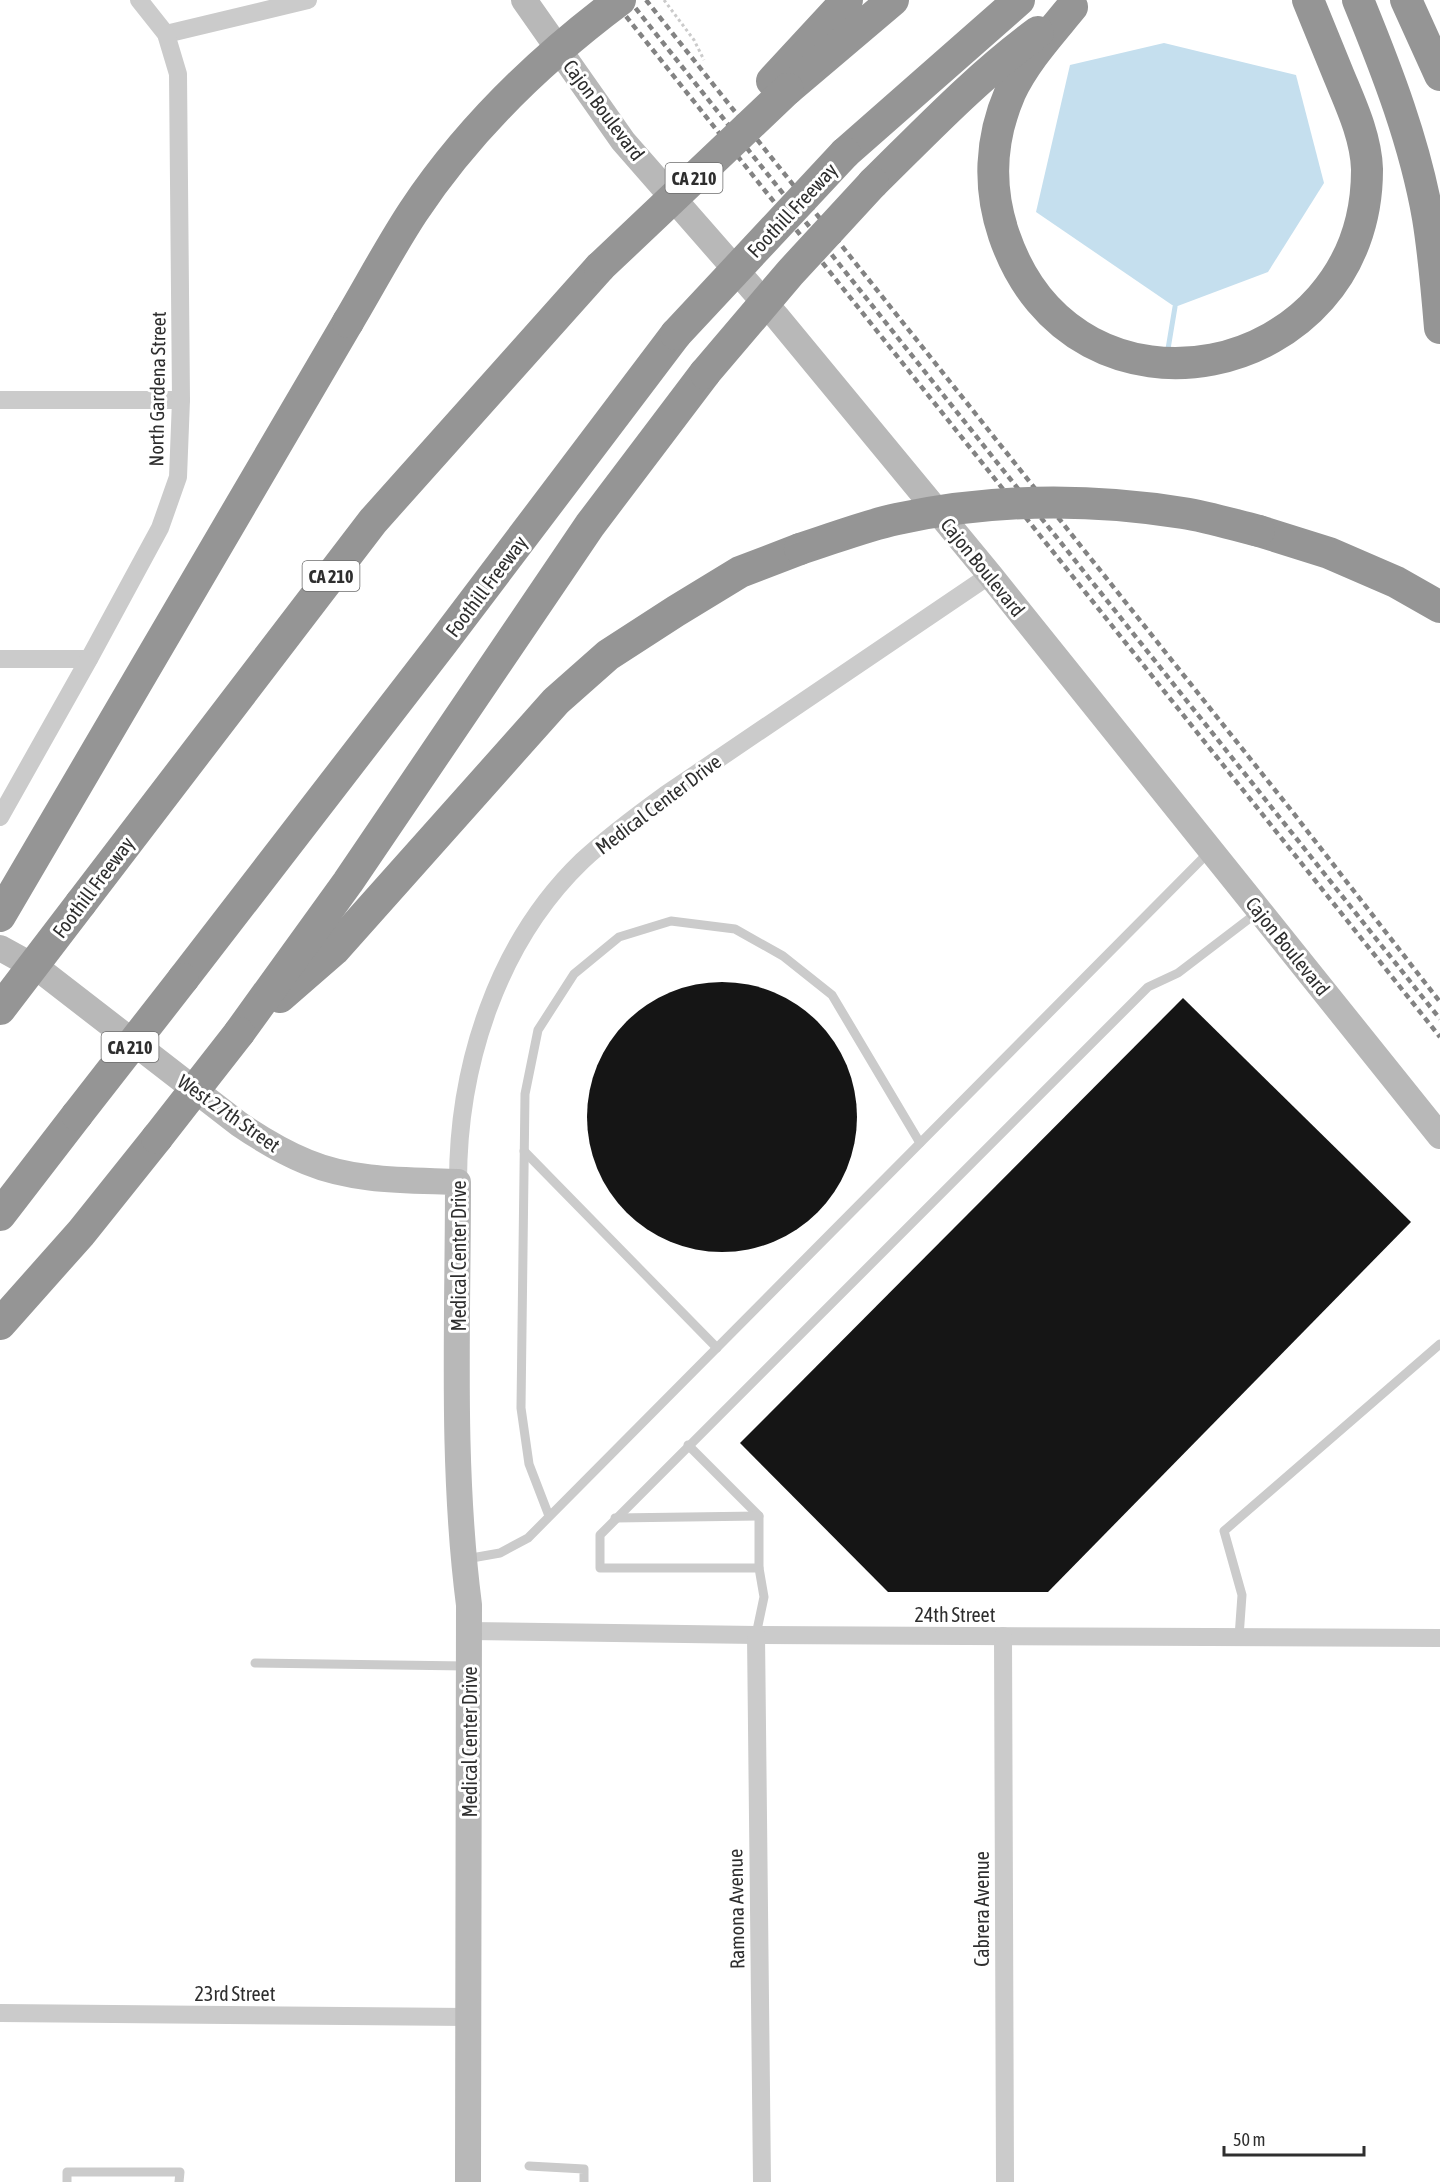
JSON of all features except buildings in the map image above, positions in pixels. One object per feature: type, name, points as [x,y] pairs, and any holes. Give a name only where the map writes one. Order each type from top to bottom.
[{"type":"highway","points":[[0,916],[413,212],[451,161],[530,75],[576,33],[620,0]]},
{"type":"highway","points":[[779,86],[847,0]]},
{"type":"highway","name":"Foothill Freeway","points":[[0,1009],[373,520],[600,267],[779,86],[893,0]]},
{"type":"highway","name":"Foothill Freeway","points":[[0,1215],[443,642],[676,334],[844,153],[1018,0]]},
{"type":"highway","points":[[1077,3],[1028,62],[1011,92],[998,125],[993,158],[993,188],[999,220],[1010,252],[1025,280],[1051,312],[1077,333],[1101,349],[1136,360],[1195,363],[1226,357],[1257,346],[1282,332],[1308,311],[1332,284],[1349,254],[1360,226],[1367,168],[1362,141],[1354,113],[1308,0]]},
{"type":"highway","points":[[1358,0],[1404,122],[1417,170],[1428,218],[1440,328]]},
{"type":"highway","points":[[1406,0],[1440,75]]},
{"type":"highway","points":[[0,1324],[81,1233],[239,1033],[348,882],[590,525],[705,373],[790,273],[873,183],[1016,48],[1077,3]]},
{"type":"highway","points":[[239,1033],[334,950],[556,701],[608,655],[740,572],[801,549],[895,520],[964,508],[1048,503],[1105,503],[1185,513],[1259,531],[1329,553],[1396,582],[1440,607]]},
{"type":"street","name":"North Gardena Street","points":[[0,817],[160,528],[178,477],[181,400],[178,74],[166,34],[139,0]]},
{"type":"street","points":[[166,34],[308,0]]},
{"type":"street","name":"Cajon Boulevard","points":[[524,0],[623,141],[777,316],[990,575],[1440,1136]]},
{"type":"street","points":[[0,400],[181,400]]},
{"type":"street","name":"Medical Center Drive","points":[[468,2182],[469,1605],[463,1559],[458,1472],[458,1141],[465,1095],[486,1012],[519,943],[548,900],[581,862],[621,827],[664,795],[990,575]]},
{"type":"street","points":[[0,659],[89,659]]},
{"type":"street","name":"West 27th Street","points":[[0,948],[40,970],[239,1124],[273,1147],[309,1163],[346,1174],[388,1180],[458,1182]]},
{"type":"street","name":"24th Street","points":[[469,1631],[756,1635],[1440,1638]]},
{"type":"street","name":"Ramona Avenue","points":[[756,1635],[762,2182]]},
{"type":"street","name":"Cabrera Avenue","points":[[1003,1636],[1005,2182]]},
{"type":"street","name":"23rd Street","points":[[0,2013],[469,2017]]},
{"type":"lane","points":[[463,1559],[500,1552],[528,1538],[1211,850]]},
{"type":"lane","points":[[759,1568],[600,1568],[600,1534],[1148,987],[1178,973],[1260,911]]},
{"type":"lane","points":[[549,1516],[529,1464],[521,1408],[525,1094],[538,1030],[574,974],[619,937],[671,921],[735,929],[783,956],[832,995],[920,1143]]},
{"type":"lane","points":[[524,1151],[717,1348]]},
{"type":"lane","points":[[1239,1637],[1242,1595],[1224,1531],[1440,1344]]},
{"type":"lane","points":[[688,1445],[759,1516],[759,1568],[764,1597],[756,1635]]},
{"type":"lane","points":[[615,1518],[759,1516]]},
{"type":"lane","points":[[255,1663],[469,1666]]},
{"type":"lane","points":[[529,2166],[584,2169],[584,2182]]},
{"type":"lane","points":[[67,2182],[67,2172],[180,2172],[179,2182]]},
{"type":"path","points":[[664,0],[694,40],[704,60]]},
{"type":"water","points":[[1164,43],[1296,75],[1324,183],[1268,272],[1175,307],[1036,212],[1070,65]]},
{"type":"waterway","points":[[1168,349],[1175,307]]},
{"type":"railway","points":[[613,0],[1440,1037]]},
{"type":"railway","points":[[629,0],[1440,1019]]},
{"type":"railway","points":[[646,0],[1291,810],[1440,1002]]}]
